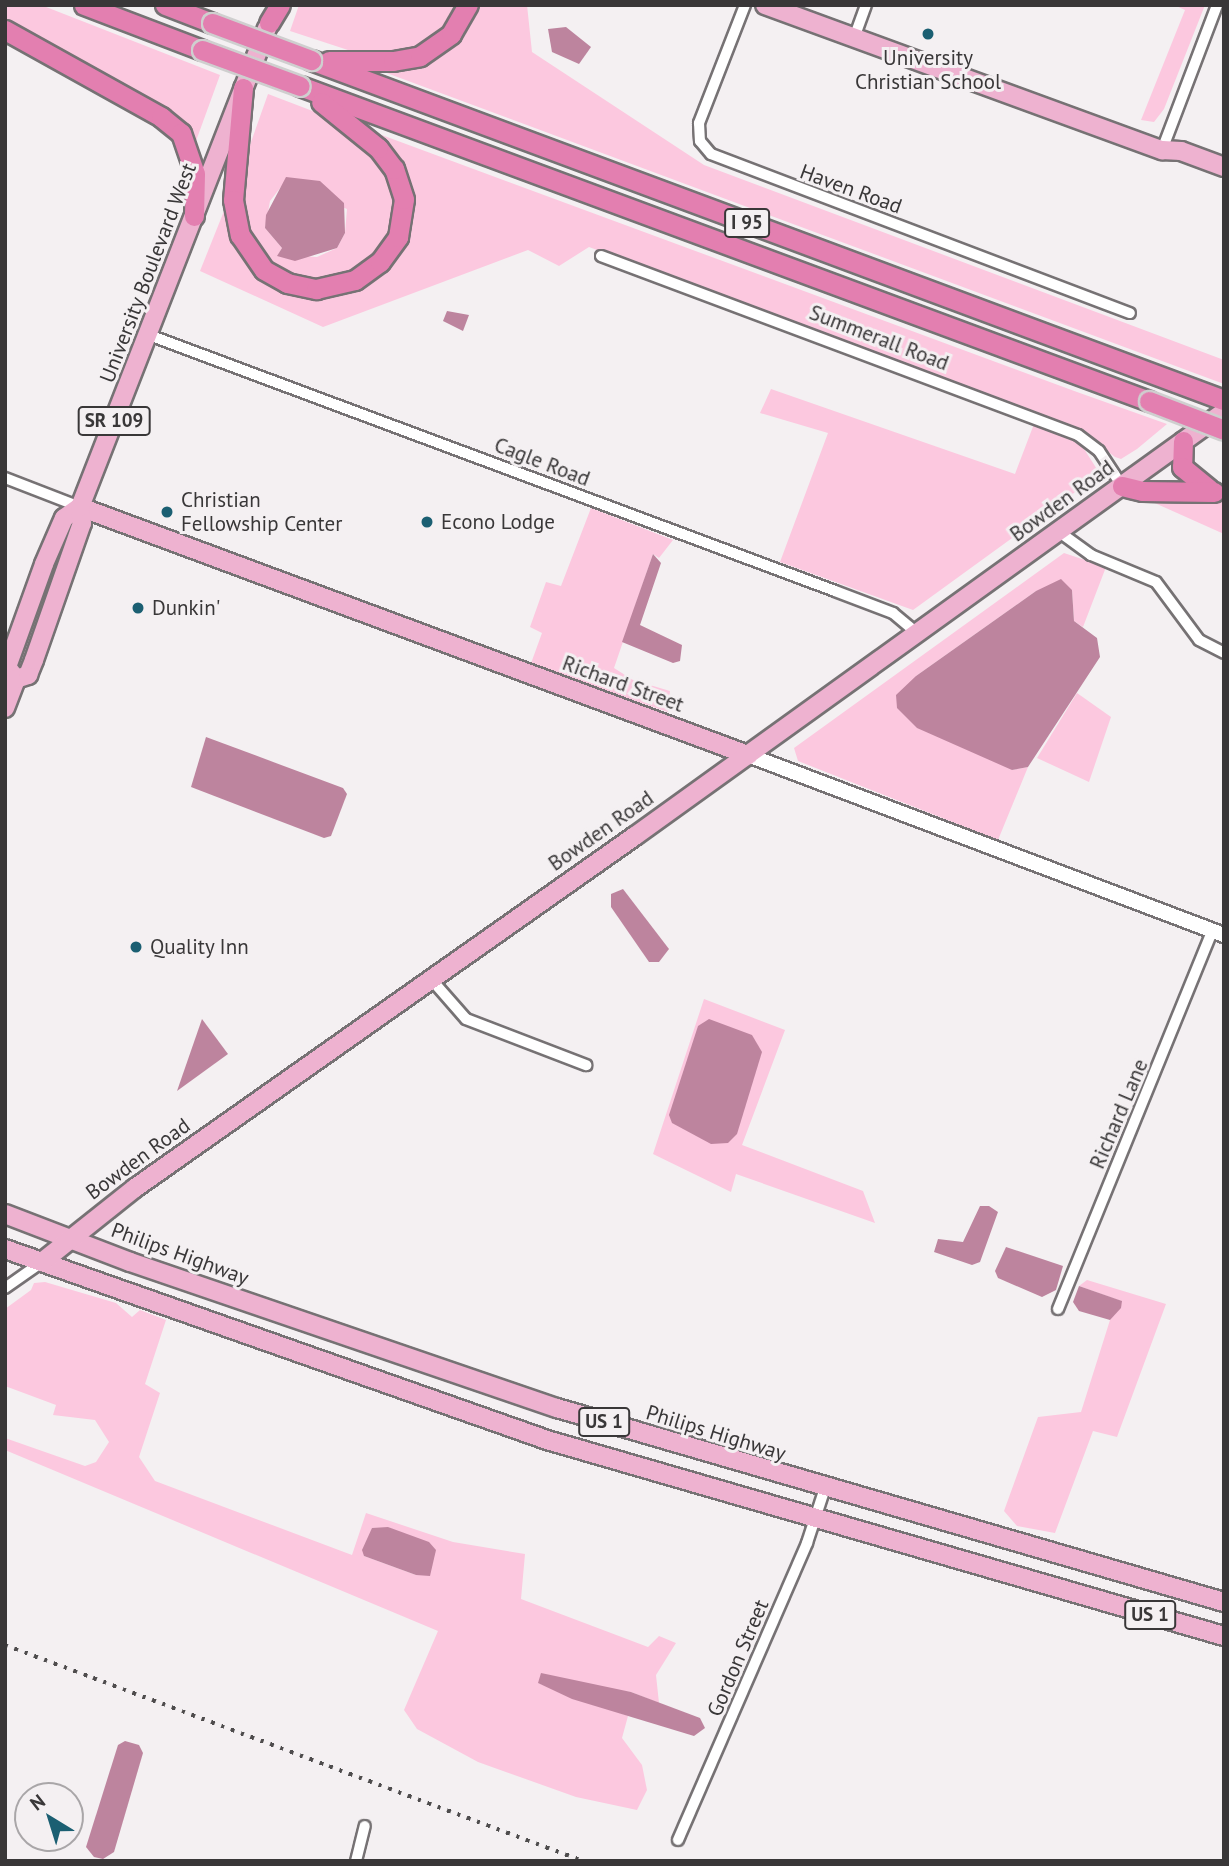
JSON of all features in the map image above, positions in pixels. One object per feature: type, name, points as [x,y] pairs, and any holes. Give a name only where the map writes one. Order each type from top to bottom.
[{"type":"highway","name":"I 95","points":[[84,5],[1224,429]]},
{"type":"highway","name":"I 95","points":[[164,5],[1224,400]]},
{"type":"highway","points":[[311,60],[393,61],[420,56],[451,34],[468,5]]},
{"type":"highway","points":[[5,30],[161,117],[181,133],[195,174],[194,216]]},
{"type":"highway","points":[[243,88],[233,200],[240,235],[254,259],[276,277],[302,288],[328,289],[355,281],[387,255],[398,237],[404,199],[394,169],[378,148],[300,86]]},
{"type":"highway","points":[[1183,441],[1182,467],[1188,477],[1219,494]]},
{"type":"highway","points":[[1122,486],[1142,491],[1219,494]]},
{"type":"main road","points":[[765,5],[1162,150],[1181,151],[1224,167]]},
{"type":"main road","name":"University Boulevard West","points":[[5,708],[16,679],[28,675],[34,660],[82,523],[80,507],[275,11]]},
{"type":"main road","points":[[1162,150],[1172,160],[1224,178]]},
{"type":"main road","name":"Bowden Road","points":[[42,1262],[68,1237],[748,755],[1224,412]]},
{"type":"main road","name":"Richard Street","points":[[80,507],[748,755]]},
{"type":"main road","name":"Philips Highway","points":[[5,1214],[472,1380],[825,1488],[1224,1602]]},
{"type":"main road","name":"US 1","points":[[5,1249],[461,1412],[815,1520],[1224,1636]]},
{"type":"main road","points":[[461,1412],[472,1380]]},
{"type":"main road","points":[[1076,1595],[1085,1563]]},
{"type":"main road","points":[[1140,1613],[1148,1581]]},
{"type":"street","name":"Haven Road","points":[[744,5],[699,123],[700,141],[711,154],[1130,313]]},
{"type":"street","points":[[854,38],[866,5]]},
{"type":"street","points":[[1162,150],[1217,5]]},
{"type":"street","name":"Summerall Road","points":[[601,256],[1078,435],[1099,451],[1122,486]]},
{"type":"street","name":"Cagle Road","points":[[149,335],[893,613],[917,633]]},
{"type":"street","name":"Richard Street","points":[[5,478],[80,507]]},
{"type":"street","points":[[1058,531],[1091,555],[1156,582],[1199,640],[1224,653]]},
{"type":"street","name":"Richard Street","points":[[748,755],[1218,933]]},
{"type":"street","name":"Richard Lane","points":[[1058,1309],[1218,933]]},
{"type":"street","points":[[431,979],[466,1019],[586,1065]]},
{"type":"street","name":"Bowden Road","points":[[5,1288],[42,1262]]},
{"type":"street","name":"Gordon Street","points":[[678,1840],[815,1520],[825,1488]]},
{"type":"street","points":[[356,1861],[365,1826]]},
{"type":"shaded area","points":[[5,5],[41,5],[220,75],[196,141],[5,25]]},
{"type":"shaded area","points":[[299,5],[460,5],[448,25],[413,49],[376,54],[351,51],[290,31]]},
{"type":"shaded area","points":[[473,5],[527,5],[532,52],[704,165],[1224,360],[1224,384],[384,72],[384,68],[404,67]]},
{"type":"shaded area","points":[[1174,5],[1205,5],[1164,109],[1154,122],[1141,120],[1185,10]]},
{"type":"shaded area","points":[[566,27],[591,47],[579,64],[552,52],[548,29]]},
{"type":"shaded area","points":[[268,94],[331,118],[382,162],[395,198],[390,234],[374,258],[350,276],[304,281],[272,266],[250,240],[242,205],[245,159]],"holes":[[[284,183],[347,209],[345,233],[337,248],[317,257],[278,255],[282,248],[265,228],[270,201]]]},
{"type":"shaded area","points":[[379,134],[1167,424],[1121,459],[1082,432],[589,247],[559,266],[528,250],[323,327],[200,271],[226,206],[231,229],[247,262],[271,283],[311,296],[346,293],[376,278],[400,246],[409,217],[377,139]]},
{"type":"shaded area","points":[[286,177],[320,181],[344,203],[345,233],[337,248],[295,261],[277,256],[282,248],[265,228],[266,215]]},
{"type":"shaded area","points":[[447,311],[469,315],[463,331],[443,321]]},
{"type":"shaded area","points":[[771,389],[1015,474],[1034,424],[1079,441],[1100,474],[913,610],[780,562],[828,433],[760,413]]},
{"type":"shaded area","points":[[1148,500],[1224,502],[1224,534]]},
{"type":"shaded area","points":[[591,508],[673,540],[659,558],[653,554],[614,668],[633,680],[670,691],[668,712],[530,666],[542,633],[530,627],[546,582],[561,586]]},
{"type":"shaded area","points":[[1064,553],[1106,567],[1083,627],[1074,621],[1072,590],[1036,591],[916,676],[1012,770],[1028,767],[998,840],[798,761],[794,748]]},
{"type":"shaded area","points":[[653,554],[661,563],[640,625],[682,645],[680,661],[673,663],[622,642]]},
{"type":"shaded area","points":[[1061,579],[1072,590],[1074,621],[1097,638],[1100,657],[1028,767],[1012,770],[917,728],[897,708],[896,695],[916,676],[1036,591]]},
{"type":"shaded area","points":[[1077,693],[1111,717],[1089,782],[1037,758]]},
{"type":"shaded area","points":[[206,737],[343,788],[347,794],[331,836],[324,838],[191,787]]},
{"type":"shaded area","points":[[623,889],[669,949],[659,962],[649,962],[611,907],[611,894]]},
{"type":"shaded area","points":[[704,999],[785,1030],[742,1145],[863,1191],[875,1223],[736,1174],[731,1192],[653,1154]]},
{"type":"shaded area","points":[[202,1019],[228,1054],[177,1091]]},
{"type":"shaded area","points":[[709,1019],[752,1035],[762,1052],[737,1134],[728,1143],[711,1144],[672,1123],[669,1115],[698,1026]]},
{"type":"shaded area","points":[[980,1206],[989,1206],[998,1212],[980,1262],[972,1265],[934,1252],[938,1239],[963,1242]]},
{"type":"shaded area","points":[[1006,1247],[1063,1266],[1056,1290],[1042,1297],[998,1278],[995,1271]]},
{"type":"shaded area","points":[[1087,1280],[1166,1304],[1117,1437],[1093,1431],[1055,1533],[1017,1526],[1004,1511],[1038,1417],[1081,1412],[1110,1320],[1121,1301],[1079,1286]]},
{"type":"shaded area","points":[[45,1282],[116,1303],[132,1317],[140,1310],[166,1320],[145,1384],[160,1393],[139,1457],[155,1481],[352,1555],[366,1513],[453,1542],[525,1554],[521,1599],[648,1647],[659,1636],[676,1643],[656,1675],[659,1703],[631,1692],[538,1683],[628,1716],[622,1738],[642,1765],[647,1790],[637,1810],[576,1797],[478,1762],[417,1729],[404,1710],[438,1631],[5,1450],[5,1438],[85,1466],[96,1462],[109,1442],[95,1420],[53,1415],[56,1405],[5,1386],[5,1309],[31,1290],[34,1283]],"holes":[[[388,1527],[408,1537],[416,1575],[364,1556]]]},
{"type":"shaded area","points":[[1079,1286],[1122,1301],[1121,1308],[1110,1320],[1079,1311],[1073,1302]]},
{"type":"shaded area","points":[[388,1527],[429,1542],[436,1550],[430,1576],[416,1575],[364,1556],[362,1550],[372,1528]]},
{"type":"shaded area","points":[[541,1673],[631,1692],[700,1718],[705,1728],[694,1736],[572,1699],[538,1683]]},
{"type":"shaded area","points":[[125,1741],[139,1745],[143,1753],[114,1852],[103,1859],[94,1857],[86,1847],[118,1745]]},
{"type":"railway","points":[[5,1645],[583,1861]]},
{"type":"place","name":"University Christian School","points":[[928,34]]},
{"type":"place","name":"Christian Fellowship Center","points":[[167,512]]},
{"type":"place","name":"Econo Lodge","points":[[427,522]]},
{"type":"place","name":"Dunkin'","points":[[138,608]]},
{"type":"place","name":"Quality Inn","points":[[136,947]]}]
